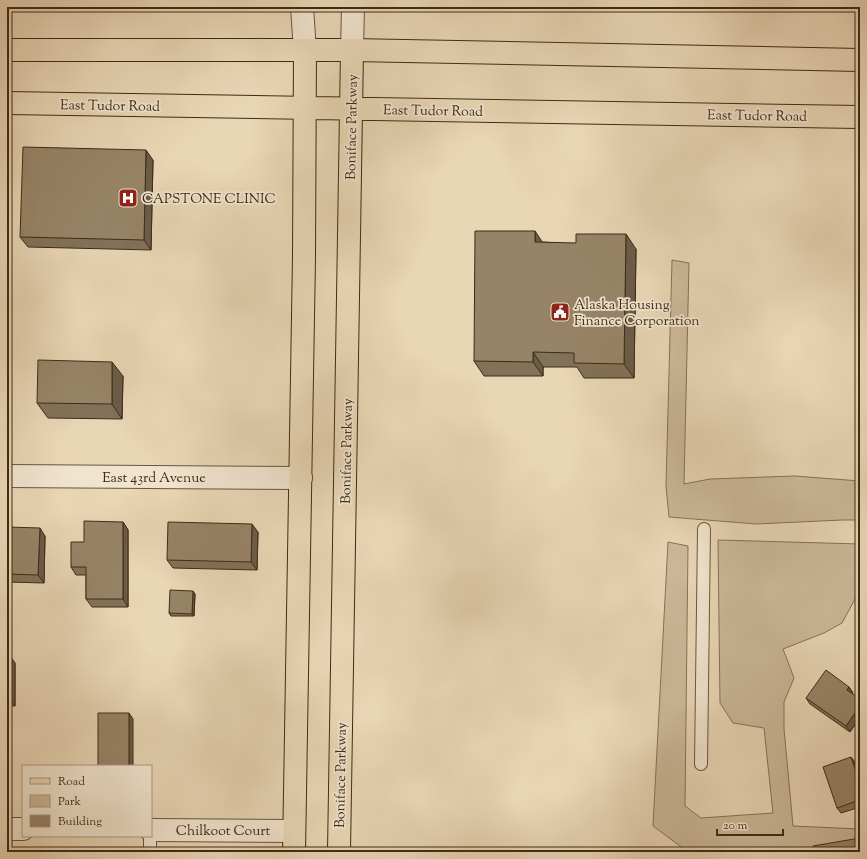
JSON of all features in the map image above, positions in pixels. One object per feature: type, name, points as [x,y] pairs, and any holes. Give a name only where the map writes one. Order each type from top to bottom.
[{"type":"main road","points":[[7,50],[352,50],[860,60]]},
{"type":"main road","name":"Boniface Parkway","points":[[339,852],[352,50]]},
{"type":"main road","points":[[294,842],[301,478],[305,51]]},
{"type":"main road","name":"East Tudor Road","points":[[7,103],[860,117]]},
{"type":"street","points":[[302,7],[305,51]]},
{"type":"street","points":[[352,50],[353,7]]},
{"type":"street","name":"East 43rd Avenue","points":[[7,476],[301,478]]},
{"type":"street","points":[[7,829],[22,829]]},
{"type":"street","name":"Chilkoot Court","points":[[152,830],[294,842]]},
{"type":"lane","points":[[701,764],[704,529]]},
{"type":"lane","points":[[150,837],[150,852]]},
{"type":"green space","points":[[672,260],[689,263],[684,484],[710,479],[795,476],[860,481],[860,520],[756,524],[669,517],[666,486]]},
{"type":"green space","points":[[718,540],[860,544],[860,590],[842,623],[824,633],[783,649],[794,678],[784,702],[784,729],[793,826],[860,829],[860,841],[817,852],[688,852],[653,826],[668,542],[688,546],[685,806],[701,818],[773,813],[764,728],[733,723],[720,703]]},
{"type":"building","points":[[23,147],[146,150],[144,240],[20,237]]},
{"type":"building","name":"Alaska Housing Finance Corporation","points":[[475,231],[535,231],[535,242],[576,243],[576,234],[626,234],[624,364],[574,363],[574,353],[533,352],[533,362],[474,361]]},
{"type":"building","points":[[38,360],[112,362],[112,404],[37,403]]},
{"type":"building","points":[[84,521],[123,522],[123,599],[86,599],[86,567],[71,567],[71,542],[84,542]]},
{"type":"building","points":[[168,522],[252,524],[251,562],[167,560]]},
{"type":"building","points":[[7,527],[40,528],[38,575],[7,574]]},
{"type":"building","points":[[170,590],[193,591],[192,614],[169,613]]},
{"type":"building","points":[[7,657],[11,657],[11,701],[7,701]]},
{"type":"building","points":[[826,670],[849,687],[847,690],[860,699],[860,706],[846,726],[806,698]]},
{"type":"building","points":[[98,713],[129,713],[129,765],[98,765]]},
{"type":"building","points":[[851,757],[860,783],[860,800],[837,808],[823,767]]},
{"type":"building","points":[[860,838],[860,852],[814,852],[813,846]]},
{"type":"place","name":"CAPSTONE CLINIC","points":[[128,198]]},
{"type":"place","name":"Alaska Housing Finance Corporation","points":[[560,312]]}]
